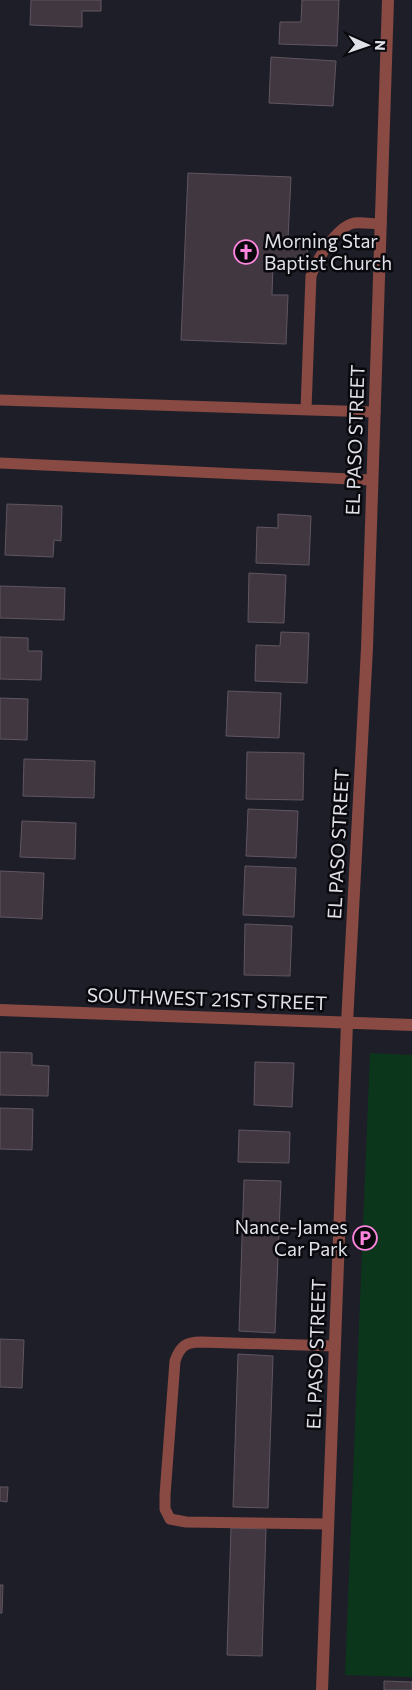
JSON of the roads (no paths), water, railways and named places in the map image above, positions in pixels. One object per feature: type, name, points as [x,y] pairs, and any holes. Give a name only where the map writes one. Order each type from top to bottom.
[{"type":"street","name":"EL PASO STREET","points":[[322,1690],[347,1023],[367,648],[388,0]]},
{"type":"street","name":"SOUTHWEST 21ST STREET","points":[[0,1010],[412,1025]]},
{"type":"lane","points":[[306,410],[311,276],[315,264],[341,230],[354,223],[381,224]]},
{"type":"lane","points":[[0,400],[375,412]]},
{"type":"lane","points":[[0,463],[372,480]]},
{"type":"lane","points":[[328,1524],[186,1522],[170,1519],[165,1509],[165,1495],[175,1361],[179,1350],[188,1342],[335,1346]]},
{"type":"place","name":"Morning Star Baptist Church","points":[[246,252]]},
{"type":"place","name":"Nance-James Car Park","points":[[365,1238]]}]
